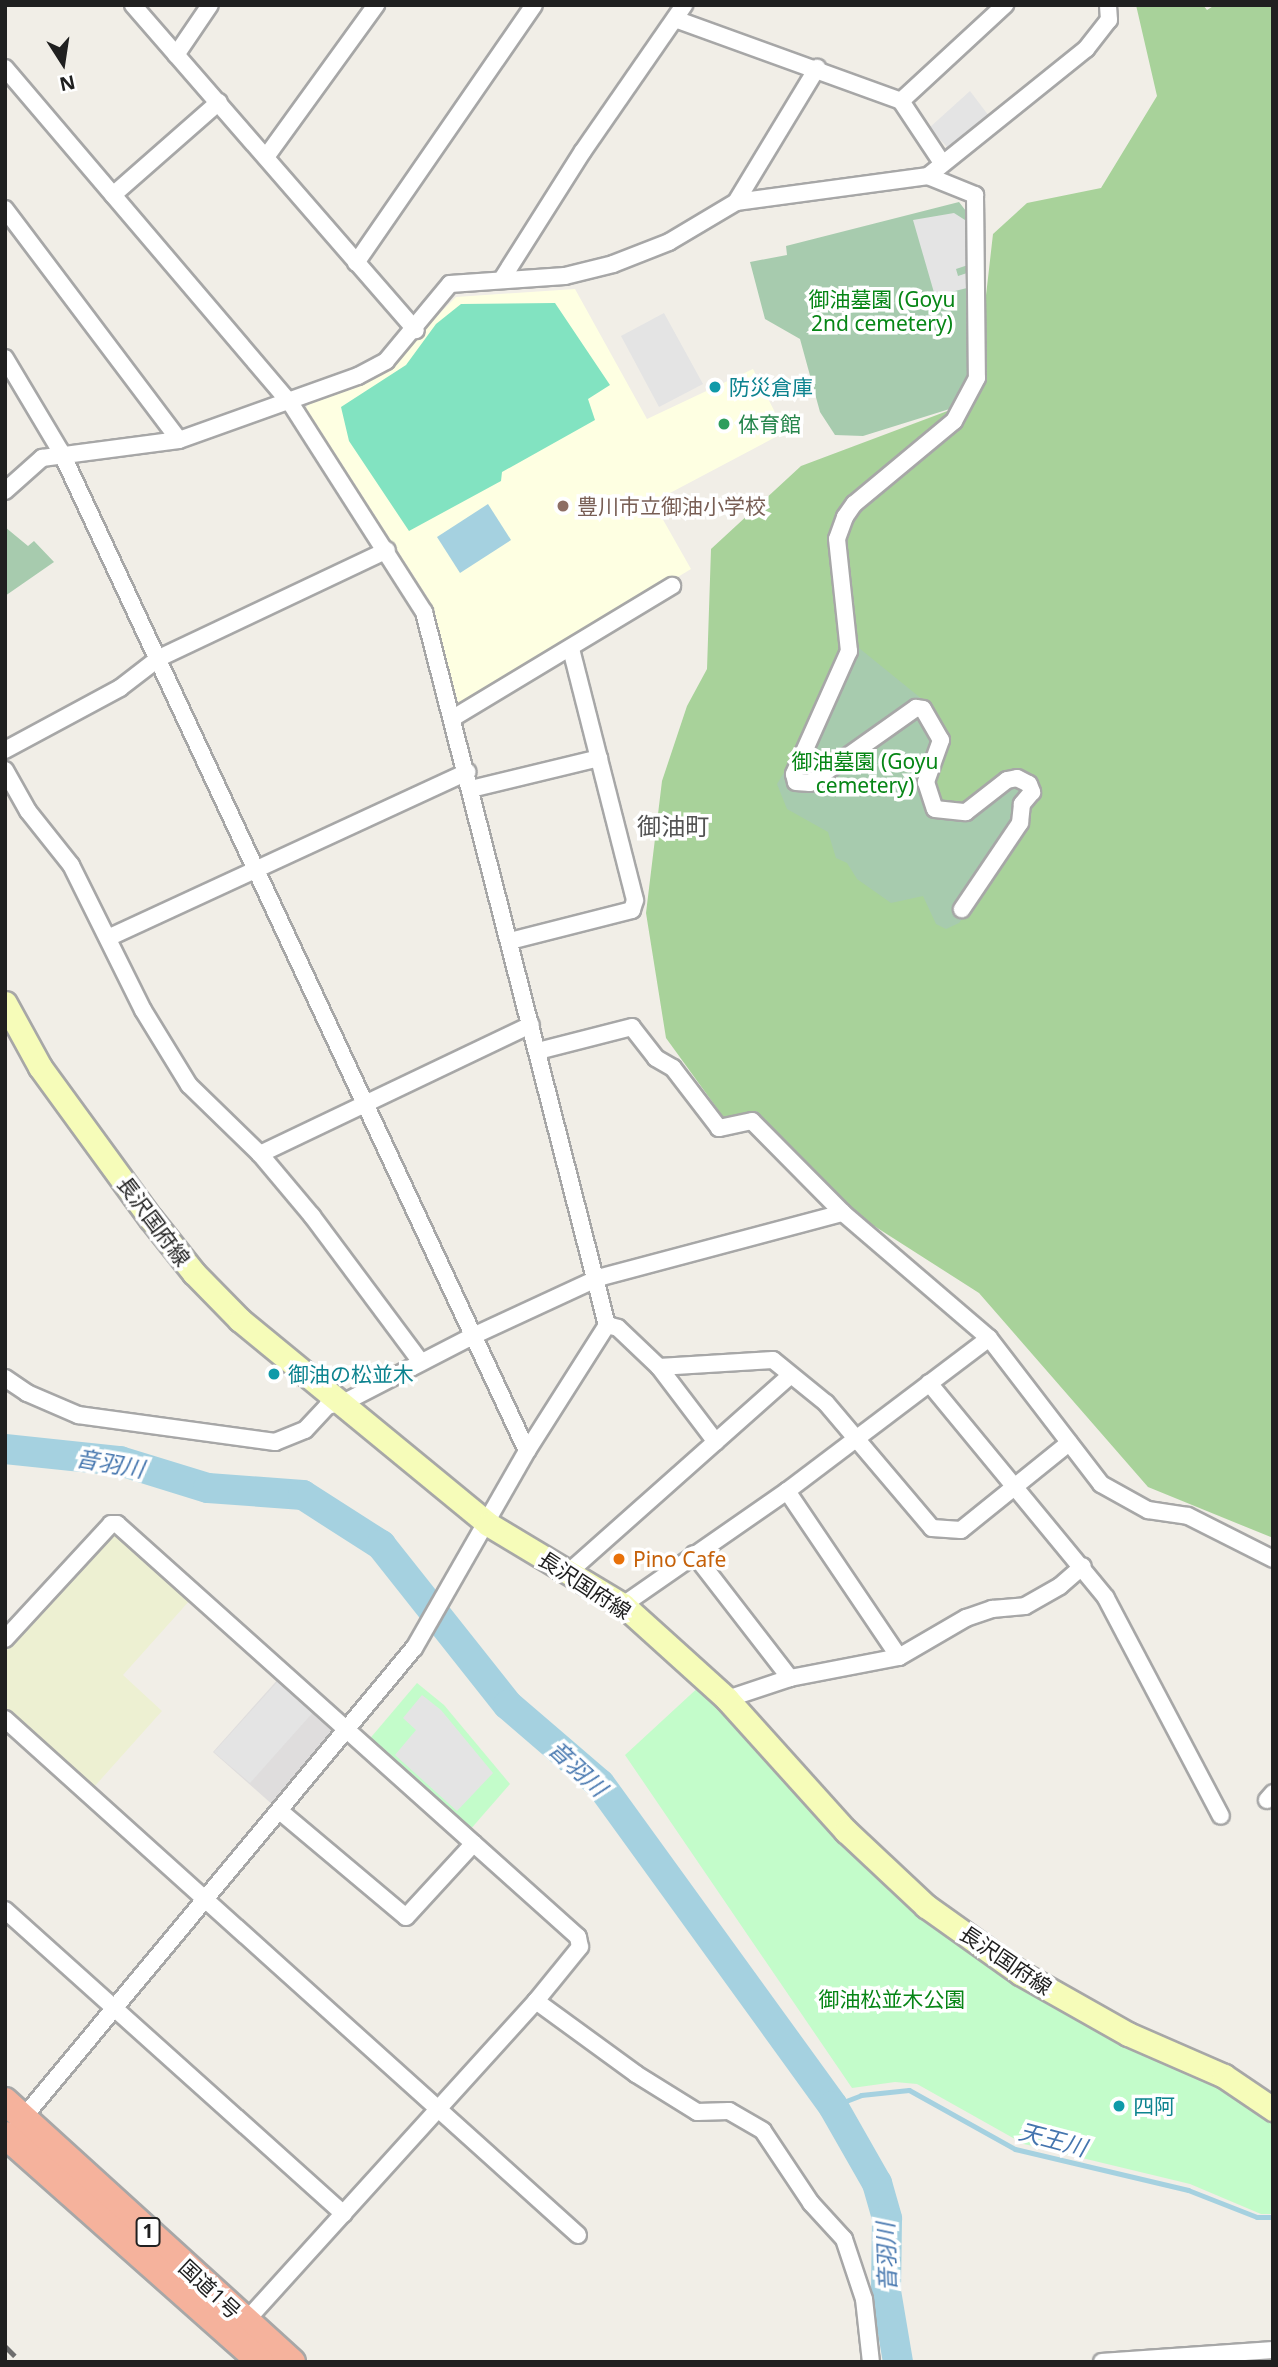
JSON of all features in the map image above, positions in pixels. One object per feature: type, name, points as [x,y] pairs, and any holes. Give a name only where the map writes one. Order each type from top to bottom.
[{"type":"highway","name":"国道1号","points":[[11,2122],[292,2362]]},
{"type":"highway","name":"国道1号","points":[[11,2122],[261,2362]]},
{"type":"main road","name":"長沢国府線","points":[[5,1003],[40,1067],[194,1273],[240,1320],[345,1402],[415,1467],[488,1524],[623,1605],[727,1699],[846,1831],[926,1906],[1020,1973],[1128,2034],[1224,2076],[1273,2109]]},
{"type":"street","points":[[133,5],[416,330]]},
{"type":"street","points":[[176,55],[210,5]]},
{"type":"street","points":[[266,158],[376,5]]},
{"type":"street","points":[[356,263],[534,5]]},
{"type":"street","points":[[983,5],[1002,8]]},
{"type":"street","points":[[928,176],[1087,49],[1109,20],[1108,5]]},
{"type":"street","points":[[901,101],[1002,8]]},
{"type":"street","points":[[502,279],[583,151],[679,12],[901,101],[942,163]]},
{"type":"street","points":[[5,68],[291,404],[387,550],[424,612],[598,1278],[607,1325],[527,1451],[488,1524],[414,1648],[281,1812],[11,2122]]},
{"type":"street","points":[[736,202],[817,68]]},
{"type":"street","points":[[113,195],[219,102]]},
{"type":"street","points":[[5,491],[42,457],[61,452],[180,440],[230,419],[291,404],[386,361],[416,330],[450,284],[565,276],[613,264],[669,242],[736,202],[928,176],[975,195],[977,378],[954,421],[854,503],[845,517],[837,539],[849,651],[794,774],[796,782],[810,783],[916,708],[923,709],[941,740],[926,782],[936,808],[966,812],[1007,780],[1017,778],[1028,784],[1032,792],[1022,804],[1020,823],[962,909]]},
{"type":"street","points":[[5,209],[180,440]]},
{"type":"street","points":[[5,358],[61,452],[257,867],[471,1336],[527,1451]]},
{"type":"street","points":[[5,750],[121,688],[159,658],[387,550]]},
{"type":"street","points":[[453,718],[672,586]]},
{"type":"street","points":[[510,941],[632,910],[635,900],[571,649]]},
{"type":"street","points":[[471,789],[599,758]]},
{"type":"street","points":[[5,770],[28,811],[71,865],[143,1010],[189,1085],[260,1154],[376,1296],[421,1362]]},
{"type":"street","points":[[108,938],[467,772]]},
{"type":"street","points":[[260,1154],[531,1024]]},
{"type":"street","points":[[538,1051],[632,1027],[656,1058],[673,1068],[719,1128],[752,1121],[843,1213],[989,1338],[1101,1484],[1148,1510],[1188,1516],[1273,1559]]},
{"type":"street","points":[[5,1377],[27,1393],[79,1415],[275,1442],[305,1430],[327,1406],[345,1402],[471,1336],[598,1278],[843,1213]]},
{"type":"street","points":[[607,1325],[618,1328],[659,1367],[716,1442]]},
{"type":"street","points":[[623,1605],[787,1491],[989,1338]]},
{"type":"street","points":[[659,1367],[773,1360],[789,1377],[826,1403],[932,1528],[961,1530],[1069,1443]]},
{"type":"street","points":[[569,1572],[789,1377]]},
{"type":"street","points":[[929,1383],[1083,1566],[1106,1598],[1221,1816]]},
{"type":"street","points":[[787,1491],[899,1657]]},
{"type":"street","points":[[5,1639],[111,1524],[117,1524],[578,1937],[580,1947],[536,2001],[437,2106],[344,2214],[245,2322]]},
{"type":"street","points":[[694,1554],[790,1678]]},
{"type":"street","points":[[727,1699],[790,1678],[899,1657],[966,1618],[1024,1606],[1060,1586],[1083,1566]]},
{"type":"street","points":[[5,1719],[578,2235]]},
{"type":"street","points":[[281,1812],[406,1917],[474,1843]]},
{"type":"street","points":[[5,1910],[344,2214]]},
{"type":"street","points":[[536,2001],[636,2074],[697,2112],[729,2111],[763,2131],[811,2203],[844,2239],[864,2300],[872,2362]]},
{"type":"street","points":[[1102,2362],[1272,2351]]},
{"type":"shaded area","points":[[970,91],[992,120],[950,150],[929,128]]},
{"type":"shaded area","points":[[954,213],[965,220],[968,265],[956,269],[958,276],[967,273],[967,288],[935,296],[913,220]]},
{"type":"shaded area","points":[[575,289],[647,419],[753,369],[785,432],[653,502],[691,569],[460,709],[430,601],[306,408],[312,398],[401,352],[456,297]]},
{"type":"shaded area","points":[[664,313],[703,384],[659,407],[621,336]]},
{"type":"shaded area","points":[[113,1529],[191,1599],[123,1675],[162,1711],[94,1787],[5,1708],[5,1650]]},
{"type":"shaded area","points":[[280,1677],[341,1731],[274,1806],[213,1752]]},
{"type":"shaded area","points":[[280,1679],[315,1710],[250,1783],[214,1752]]},
{"type":"shaded area","points":[[422,1695],[441,1710],[493,1773],[457,1811],[395,1755],[416,1730],[403,1718]]},
{"type":"green space","points":[[1136,5],[1203,5],[1207,10],[1215,5],[1273,5],[1273,1538],[1148,1487],[979,1293],[857,1215],[756,1111],[724,1118],[666,1038],[646,913],[662,781],[687,706],[707,669],[711,549],[801,466],[974,401],[993,234],[1027,203],[1101,188],[1157,96]]},
{"type":"green space","name":"御油墓園 (Goyu 2nd cemetery)","points":[[959,202],[969,215],[969,382],[956,407],[863,436],[835,435],[820,412],[800,339],[765,319],[750,262],[787,255],[786,246]]},
{"type":"green space","points":[[555,303],[610,385],[588,399],[595,420],[502,472],[501,481],[409,531],[349,441],[341,407],[406,365],[436,324],[461,304]]},
{"type":"green space","points":[[5,527],[28,546],[34,541],[54,562],[5,596]]},
{"type":"green space","name":"御油墓園 (Goyu cemetery)","points":[[859,648],[928,704],[947,744],[934,780],[941,805],[961,807],[1024,775],[1027,807],[1023,832],[959,923],[946,929],[936,924],[923,896],[891,903],[857,879],[847,863],[836,858],[828,832],[787,809],[777,784]]},
{"type":"green space","points":[[417,1683],[444,1705],[510,1784],[469,1831],[367,1742]]},
{"type":"green space","name":"御油松並木公園","points":[[702,1684],[837,1841],[917,1917],[1015,1984],[1169,2060],[1273,2121],[1273,2214],[1261,2214],[1190,2184],[1024,2144],[917,2084],[895,2082],[852,2088],[625,1755]]},
{"type":"water","points":[[488,504],[511,540],[460,573],[437,537]]},
{"type":"waterway","name":"音羽川","points":[[5,1449],[120,1461],[208,1488],[303,1495],[381,1545],[508,1705],[600,1784],[833,2106],[877,2183],[887,2219],[886,2291],[898,2362]]},
{"type":"waterway","name":"天王川","points":[[833,2106],[861,2095],[909,2090],[1015,2149],[1188,2190],[1257,2217],[1273,2217]]},
{"type":"railway","points":[[5,2346],[21,2362]]},
{"type":"place","name":"防災倉庫","points":[[715,387]]},
{"type":"place","name":"体育館","points":[[724,424]]},
{"type":"place","name":"豊川市立御油小学校","points":[[563,506]]},
{"type":"place","name":"御油の松並木","points":[[274,1374]]},
{"type":"place","name":"Pino Cafe","points":[[619,1559]]},
{"type":"place","name":"四阿","points":[[1119,2106]]},
{"type":"district","name":"御油町","points":[[673,826]]}]
